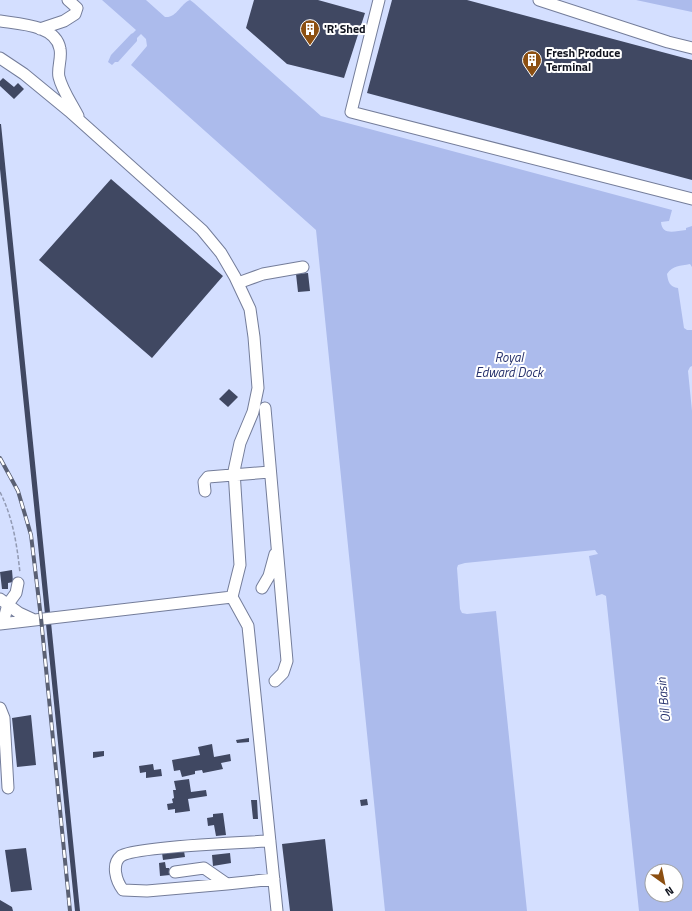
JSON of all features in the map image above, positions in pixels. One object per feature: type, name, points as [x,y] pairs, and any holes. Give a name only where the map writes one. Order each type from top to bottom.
[{"type":"street","points":[[40,29],[64,21],[75,14],[77,8],[68,0]]},
{"type":"street","points":[[377,0],[351,112],[692,199]]},
{"type":"street","points":[[539,0],[668,42],[692,48]]},
{"type":"street","points":[[0,21],[28,26],[51,33],[58,43],[61,54],[58,76],[53,84],[42,88]]},
{"type":"street","points":[[0,58],[42,88],[202,230],[221,253],[238,283],[250,309],[258,388],[253,412],[240,443],[234,475],[240,565],[232,597],[248,626],[278,911]]},
{"type":"street","points":[[58,76],[72,106],[83,123]]},
{"type":"street","points":[[238,283],[263,274],[303,267]]},
{"type":"street","points":[[265,408],[287,660],[283,673],[275,681]]},
{"type":"street","points":[[205,491],[204,482],[208,477],[270,472]]},
{"type":"street","points":[[262,588],[269,576],[277,546]]},
{"type":"street","points":[[4,601],[16,593],[19,579]]},
{"type":"street","points":[[4,601],[2,624],[32,619],[232,597]]},
{"type":"street","points":[[4,601],[19,613],[32,619]]},
{"type":"street","points":[[0,708],[4,718],[8,788]]},
{"type":"street","points":[[270,841],[161,848],[126,853],[116,862],[116,867],[119,885],[123,890],[131,891],[146,892],[274,879]]},
{"type":"street","points":[[175,872],[204,868],[227,884]]},
{"type":"path","points":[[0,492],[7,508],[15,535],[19,579]]},
{"type":"water","name":"Royal Edward Dock","points":[[102,0],[146,0],[165,17],[169,17],[176,13],[190,0],[321,116],[672,210],[669,221],[661,222],[666,231],[674,232],[686,230],[686,228],[692,226],[692,267],[690,264],[677,266],[667,274],[670,284],[673,287],[678,288],[684,328],[687,330],[692,330],[692,366],[688,371],[692,411],[692,911],[639,911],[606,596],[602,594],[596,596],[589,556],[598,554],[595,550],[465,563],[458,565],[457,568],[460,609],[462,613],[467,614],[496,611],[527,911],[385,911],[316,230],[131,65],[147,46],[146,39],[141,34],[137,38],[137,41],[118,62],[115,62],[112,65],[108,62],[111,55],[136,30]]},
{"type":"water","points":[[636,0],[692,0],[692,12]]},
{"type":"building","name":"'R' Shed","points":[[254,0],[318,0],[365,13],[344,78],[287,64],[246,28]]},
{"type":"building","name":"Fresh Produce Terminal","points":[[392,0],[467,0],[692,60],[692,180],[367,93]]},
{"type":"building","points":[[3,78],[14,87],[18,83],[24,89],[14,99],[0,86],[0,81]]},
{"type":"building","points":[[0,124],[80,911],[75,911],[0,169]]},
{"type":"building","points":[[111,179],[223,276],[152,358],[39,260]]},
{"type":"building","points":[[308,273],[310,291],[298,292],[296,274]]},
{"type":"building","points":[[229,389],[238,397],[228,407],[219,399]]},
{"type":"building","points":[[12,570],[13,582],[8,583],[8,589],[2,589],[0,572]]},
{"type":"building","points":[[31,715],[36,765],[17,767],[12,718]]},
{"type":"building","points":[[249,738],[249,742],[237,743],[236,740]]},
{"type":"building","points":[[212,744],[214,757],[230,754],[231,761],[221,763],[223,769],[203,773],[202,770],[195,771],[195,774],[182,777],[180,770],[174,771],[172,760],[200,755],[198,747]]},
{"type":"building","points":[[104,751],[104,756],[93,758],[93,752]]},
{"type":"building","points":[[153,764],[154,770],[161,769],[162,776],[146,778],[146,772],[140,773],[139,766]]},
{"type":"building","points":[[189,779],[191,792],[206,790],[207,796],[188,799],[190,811],[175,813],[175,809],[168,810],[167,804],[173,803],[173,790],[176,790],[174,781]]},
{"type":"building","points":[[367,799],[368,805],[361,806],[360,800]]},
{"type":"building","points":[[251,800],[257,800],[258,819],[253,819]]},
{"type":"building","points":[[223,813],[226,835],[216,836],[214,825],[208,826],[207,818],[213,817],[213,814]]},
{"type":"building","points":[[325,839],[333,911],[290,911],[282,844]]},
{"type":"building","points":[[26,848],[32,890],[11,892],[5,850]]},
{"type":"building","points":[[184,851],[185,857],[163,860],[162,853]]},
{"type":"building","points":[[230,853],[231,863],[213,866],[212,855]]},
{"type":"building","points":[[165,862],[166,868],[169,868],[170,875],[160,876],[159,863]]},
{"type":"building","points":[[0,900],[12,907],[13,911],[0,911]]},
{"type":"railway","points":[[0,458],[18,491],[31,535],[41,618],[70,911]]},
{"type":"place","name":"'R' Shed","points":[[310,46]]},
{"type":"place","name":"Fresh Produce Terminal","points":[[532,77]]},
{"type":"water label","name":"Oil Basin","points":[[663,700]]}]
